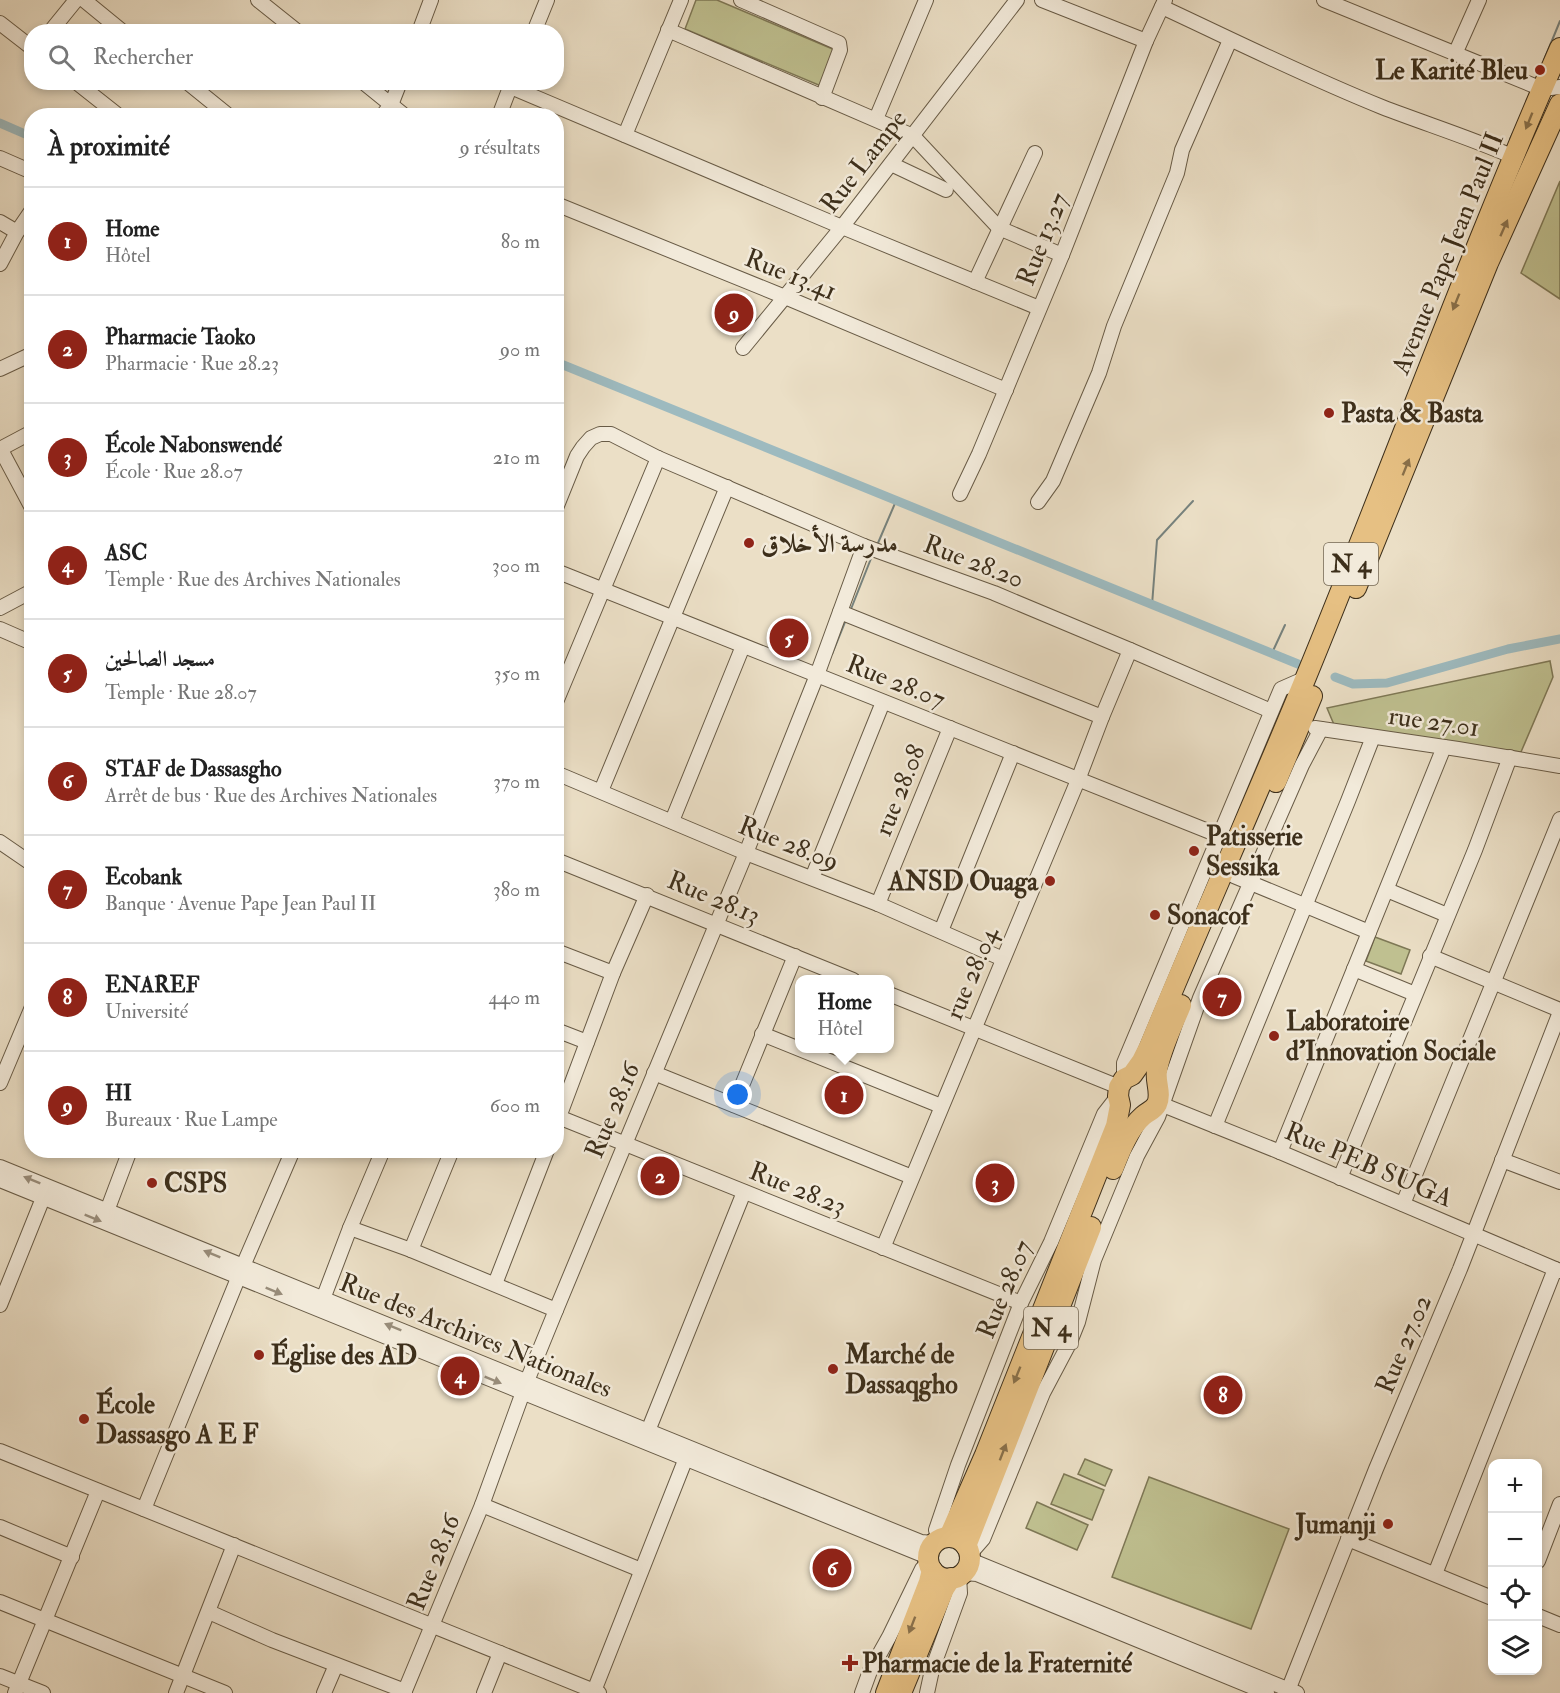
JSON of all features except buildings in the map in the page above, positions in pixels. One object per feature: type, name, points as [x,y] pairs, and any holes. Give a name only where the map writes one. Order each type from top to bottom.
[{"type":"highway","name":"Avenue Pape Jean Paul II","points":[[902,1693],[944,1589],[949,1558],[985,1455],[1112,1137],[1123,1089],[1149,1047],[1306,678],[1514,157],[1551,88],[1560,48]]},
{"type":"highway","name":"Avenue Pape Jean Paul II","points":[[886,1693],[929,1582],[949,1558],[1120,1152],[1131,1132],[1155,1102],[1157,1071],[1187,989],[1243,880],[1301,724],[1488,262],[1560,104]]},
{"type":"highway","points":[[1146,1076],[1155,1102],[1130,1114],[1123,1089],[1146,1076]]},
{"type":"street","points":[[56,24],[76,0]]},
{"type":"street","points":[[84,0],[113,24]]},
{"type":"street","points":[[258,0],[288,24]]},
{"type":"street","points":[[422,24],[432,0]]},
{"type":"street","points":[[537,24],[547,0]]},
{"type":"street","points":[[625,135],[681,0]]},
{"type":"street","points":[[741,0],[839,43],[840,50],[822,98]]},
{"type":"street","points":[[876,119],[926,0]]},
{"type":"street","name":"Rue Lampe","points":[[743,348],[842,227],[1017,0]]},
{"type":"street","points":[[1042,0],[1146,41]]},
{"type":"street","points":[[1324,0],[1455,54],[1551,88]]},
{"type":"street","points":[[1455,54],[1479,0]]},
{"type":"street","points":[[1164,3],[1230,40],[1382,106],[1473,139],[1514,157]]},
{"type":"street","name":"Rue 13.27","points":[[960,494],[1006,390],[1146,41],[1164,3]]},
{"type":"street","points":[[0,23],[24,42]]},
{"type":"street","points":[[668,30],[913,136],[999,228],[1062,255]]},
{"type":"street","points":[[1038,502],[1053,481],[1099,373],[1114,326],[1177,173],[1182,150],[1230,40]]},
{"type":"street","points":[[86,90],[109,108]]},
{"type":"street","points":[[197,90],[219,108]]},
{"type":"street","points":[[370,90],[385,108]]},
{"type":"street","points":[[388,108],[396,90]]},
{"type":"street","points":[[502,108],[510,90]]},
{"type":"street","points":[[523,90],[842,227],[1039,308]]},
{"type":"street","points":[[975,282],[1035,153]]},
{"type":"street","points":[[0,158],[24,168]]},
{"type":"street","points":[[891,164],[946,190]]},
{"type":"street","name":"Rue 13.41","points":[[564,207],[1006,390]]},
{"type":"street","points":[[0,222],[17,232]]},
{"type":"street","points":[[0,264],[24,222]]},
{"type":"street","points":[[0,369],[24,358]]},
{"type":"street","name":"Rue 28.20","points":[[564,487],[577,456],[591,438],[600,434],[611,434],[658,458],[864,546],[994,593],[1271,711]]},
{"type":"street","points":[[24,436],[0,448],[24,493]]},
{"type":"street","points":[[564,683],[658,458]]},
{"type":"street","points":[[601,791],[727,487]]},
{"type":"street","name":"Rue 28.16","points":[[404,1692],[482,1505],[525,1387],[624,1143],[746,853],[817,675],[864,546]]},
{"type":"street","name":"Rue 28.07","points":[[564,574],[1218,835]]},
{"type":"street","points":[[0,608],[24,595]]},
{"type":"street","points":[[840,612],[1102,717]]},
{"type":"street","points":[[0,629],[24,640]]},
{"type":"street","points":[[672,821],[743,646]]},
{"type":"street","name":"rue 28.04","points":[[884,1248],[1130,650]]},
{"type":"street","name":"Rue 28.07","points":[[862,1693],[870,1671],[922,1569],[949,1558],[936,1530],[958,1465],[1021,1303],[1051,1242],[1104,1114],[1123,1089],[1124,1063],[1281,689],[1306,678]]},
{"type":"street","points":[[812,878],[883,702]]},
{"type":"street","name":"rue 27.01","points":[[1301,724],[1560,766]]},
{"type":"street","name":"rue 28.08","points":[[878,904],[950,728]]},
{"type":"street","points":[[1321,729],[1243,880],[1369,932]]},
{"type":"street","points":[[1215,1126],[1373,737]]},
{"type":"street","points":[[1280,1152],[1444,747]]},
{"type":"street","points":[[941,931],[1013,753]]},
{"type":"street","points":[[1340,1178],[1510,758]]},
{"type":"street","name":"Rue 28.09","points":[[564,776],[746,853],[878,904],[1003,959]]},
{"type":"street","points":[[1403,1204],[1560,819]]},
{"type":"street","points":[[0,842],[24,858]]},
{"type":"street","name":"Rue 28.13","points":[[564,863],[841,975]]},
{"type":"street","points":[[1387,890],[1447,915]]},
{"type":"street","points":[[564,1104],[647,895]]},
{"type":"street","points":[[564,954],[614,974]]},
{"type":"street","points":[[734,1105],[795,956]]},
{"type":"street","points":[[1431,956],[1560,1011]]},
{"type":"street","points":[[1354,969],[1415,994]]},
{"type":"street","points":[[894,996],[1123,1089]]},
{"type":"street","name":"Rue 27.02","points":[[1291,1692],[1348,1539],[1473,1235],[1560,1011]]},
{"type":"street","points":[[0,1083],[24,1026]]},
{"type":"street","points":[[564,1033],[587,1042]]},
{"type":"street","points":[[762,1035],[795,1048]]},
{"type":"street","points":[[807,1053],[941,1106]]},
{"type":"street","points":[[654,1072],[912,1178]]},
{"type":"street","name":"Rue PEB SUGA","points":[[1155,1102],[1280,1152],[1558,1270]]},
{"type":"street","name":"Rue 28.23","points":[[564,1122],[624,1143],[1021,1303]]},
{"type":"street","points":[[107,1211],[127,1158]]},
{"type":"street","points":[[144,1509],[290,1158]]},
{"type":"street","points":[[323,1299],[380,1158]]},
{"type":"street","points":[[411,1250],[449,1158]]},
{"type":"street","points":[[495,1284],[544,1158]]},
{"type":"street","points":[[1502,1160],[1560,1182]]},
{"type":"street","name":"Rue des Archives Nationales","points":[[0,1167],[107,1211],[241,1272],[323,1299],[686,1458],[949,1558]]},
{"type":"street","name":"Rue des Archives Nationales","points":[[0,1180],[241,1272],[525,1387],[648,1431],[921,1542],[949,1558]]},
{"type":"street","points":[[648,1431],[744,1192]]},
{"type":"street","points":[[0,1305],[43,1198]]},
{"type":"street","points":[[350,1228],[411,1250],[556,1310]]},
{"type":"street","points":[[1435,1574],[1558,1270]]},
{"type":"street","points":[[0,1451],[597,1692],[641,1570],[686,1458]]},
{"type":"street","points":[[17,1688],[98,1491]]},
{"type":"street","points":[[1542,1551],[1560,1504]]},
{"type":"street","points":[[482,1505],[641,1570]]},
{"type":"street","points":[[0,1527],[72,1557]]},
{"type":"street","points":[[1348,1539],[1488,1596]]},
{"type":"street","points":[[176,1693],[234,1545]]},
{"type":"street","points":[[949,1558],[1291,1692]]},
{"type":"street","points":[[927,1693],[932,1670],[960,1593],[949,1558]]},
{"type":"street","points":[[949,1558],[977,1574],[1267,1693]]},
{"type":"street","points":[[0,1602],[225,1693]]},
{"type":"street","points":[[209,1612],[272,1640],[404,1692]]},
{"type":"street","points":[[1542,1618],[1560,1625]]},
{"type":"street","points":[[484,1693],[500,1653]]},
{"type":"street","points":[[324,1693],[336,1665]]},
{"type":"street","points":[[0,1676],[17,1688],[43,1693]]},
{"type":"green space","points":[[696,0],[717,0],[835,50],[821,86],[685,29]]},
{"type":"green space","points":[[1560,181],[1560,299],[1521,273]]},
{"type":"green space","points":[[1550,661],[1553,677],[1521,752],[1335,727],[1327,708]]},
{"type":"green space","points":[[1375,937],[1410,950],[1401,974],[1366,961]]},
{"type":"green space","points":[[1085,1459],[1112,1470],[1105,1486],[1078,1474]]},
{"type":"green space","points":[[1064,1474],[1104,1490],[1092,1520],[1051,1504]]},
{"type":"green space","points":[[1149,1477],[1289,1529],[1251,1629],[1112,1577]]},
{"type":"green space","points":[[1037,1502],[1088,1525],[1077,1550],[1026,1528]]},
{"type":"waterway","points":[[1544,60],[1560,21]]},
{"type":"waterway","points":[[0,123],[24,134]]},
{"type":"waterway","points":[[1510,139],[1513,133]]},
{"type":"waterway","points":[[564,365],[1298,664]]},
{"type":"waterway","points":[[878,543],[896,501]]},
{"type":"waterway","points":[[1152,605],[1157,540],[1193,501]]},
{"type":"waterway","points":[[851,609],[872,556]]},
{"type":"waterway","points":[[832,654],[845,622]]},
{"type":"waterway","points":[[1272,653],[1285,625]]},
{"type":"waterway","points":[[1335,677],[1353,684],[1387,683],[1508,649],[1560,639]]},
{"type":"place","name":"Le Karité Bleu","points":[[1540,70]]},
{"type":"place","name":"HI","points":[[734,313]]},
{"type":"place","name":"Pasta & Basta","points":[[1329,413]]},
{"type":"place","name":"مدرسة الأخلاق","points":[[749,543]]},
{"type":"place","name":"مسجد الصالحين","points":[[789,638]]},
{"type":"place","name":"Patisserie Sessika","points":[[1194,851]]},
{"type":"place","name":"ANSD Ouaga","points":[[1050,881]]},
{"type":"place","name":"Sonacof","points":[[1155,915]]},
{"type":"place","name":"Ecobank","points":[[1222,997]]},
{"type":"place","name":"Laboratoire d'Innovation Sociale","points":[[1274,1036]]},
{"type":"place","name":"Home","points":[[844,1095]]},
{"type":"place","name":"Pharmacie Taoko","points":[[660,1176]]},
{"type":"place","name":"CSPS","points":[[152,1183]]},
{"type":"place","name":"École Nabonswendé","points":[[995,1183]]},
{"type":"place","name":"Église des AD","points":[[259,1355]]},
{"type":"place","name":"Marché de Dassaqgho","points":[[833,1369]]},
{"type":"place","name":"ASC","points":[[460,1376]]},
{"type":"place","name":"ENAREF","points":[[1223,1395]]},
{"type":"place","name":"École Dassasgo A E F","points":[[84,1419]]},
{"type":"place","name":"Jumanji","points":[[1388,1524]]},
{"type":"place","name":"STAF de Dassasgho","points":[[832,1568]]},
{"type":"place","name":"Pharmacie de la Fraternité","points":[[850,1663]]}]
